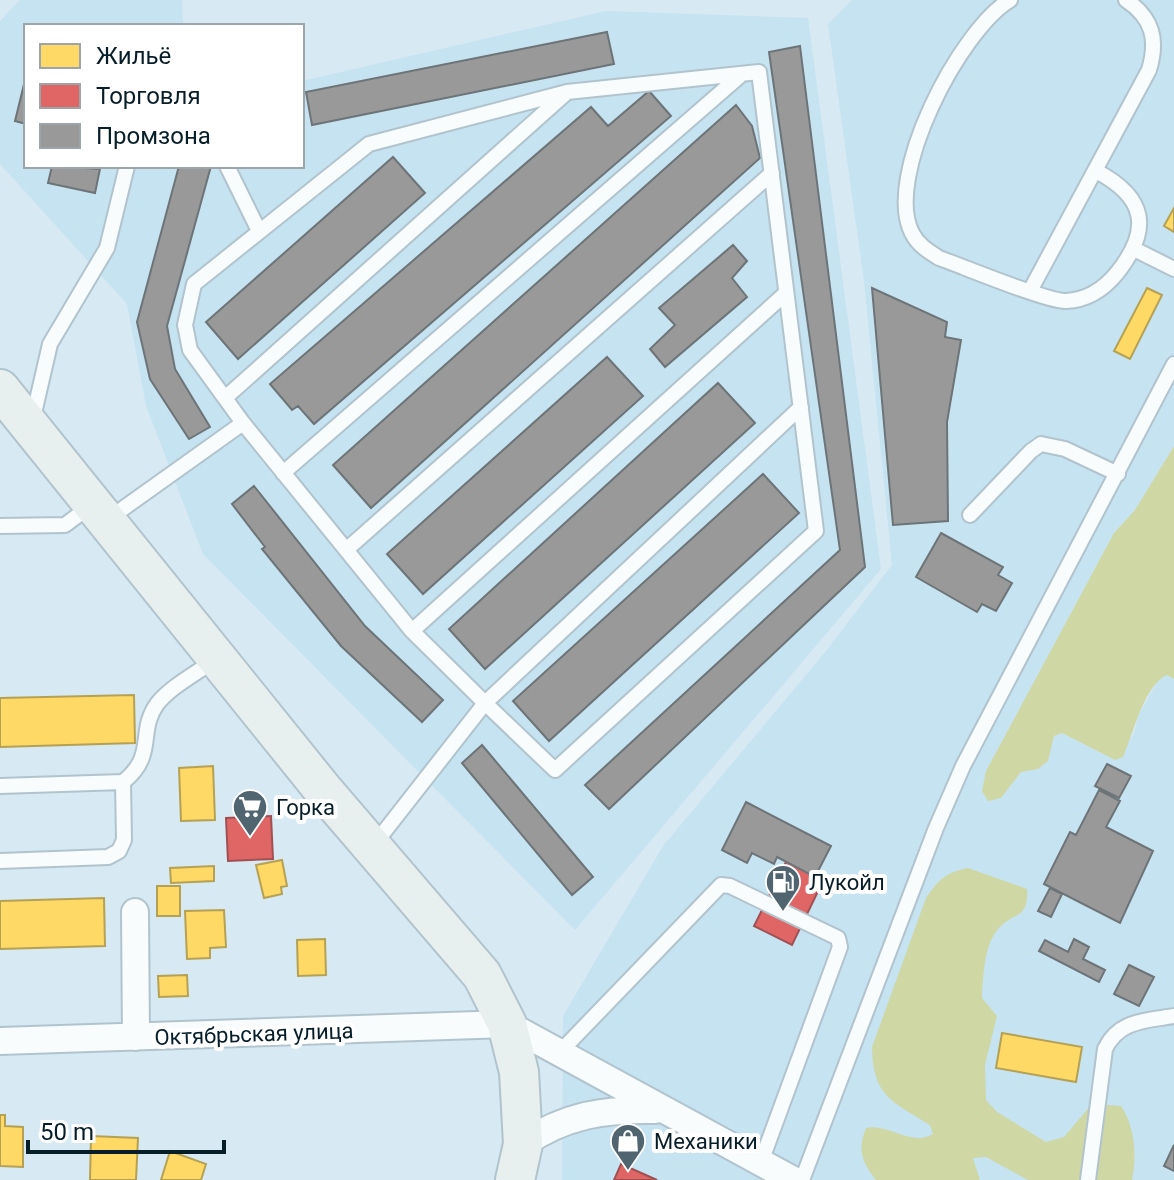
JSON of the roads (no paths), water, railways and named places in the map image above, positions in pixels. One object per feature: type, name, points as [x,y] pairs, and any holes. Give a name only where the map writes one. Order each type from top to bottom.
[{"type":"main road","points":[[0,389],[217,658],[482,975],[507,1024],[519,1072],[519,1162]]},
{"type":"street","points":[[135,912],[136,1037]]},
{"type":"street","name":"Октябрьская улица","points":[[0,1041],[507,1024]]},
{"type":"street","points":[[507,1024],[659,1110],[793,1180]]},
{"type":"street","points":[[519,1162],[547,1127],[579,1115],[616,1109],[659,1110]]},
{"type":"lane","points":[[1010,0],[983,25],[937,92],[910,166],[906,211],[911,231],[922,247],[939,258],[1063,302],[1084,298],[1105,287],[1136,250],[1139,224],[1135,204],[1115,181],[1096,171]]},
{"type":"lane","points":[[1030,291],[1096,171],[1153,57],[1155,40],[1149,21],[1126,0]]},
{"type":"lane","points":[[759,72],[816,531],[555,770],[412,631],[243,423],[190,350],[185,325],[194,284],[369,144],[567,92],[759,72]]},
{"type":"lane","points":[[283,473],[742,74]]},
{"type":"lane","points":[[225,398],[567,92]]},
{"type":"lane","points":[[31,426],[50,344],[107,248],[127,168]]},
{"type":"lane","points":[[228,168],[259,231]]},
{"type":"lane","points":[[346,550],[772,173]]},
{"type":"lane","points":[[1136,250],[1174,269]]},
{"type":"lane","points":[[412,631],[786,293]]},
{"type":"lane","points":[[802,1180],[936,828],[963,766],[1174,364]]},
{"type":"lane","points":[[373,846],[485,703],[801,407]]},
{"type":"lane","points":[[0,526],[65,525],[100,512],[243,423]]},
{"type":"lane","points":[[970,515],[1041,444],[1065,449],[1118,474]]},
{"type":"lane","points":[[0,786],[123,782],[138,770],[143,760],[151,715],[158,703],[217,658]]},
{"type":"lane","points":[[0,861],[108,857],[119,851],[124,840],[123,782]]},
{"type":"lane","points":[[559,1053],[721,885],[730,886],[838,938],[840,947],[761,1162]]},
{"type":"lane","points":[[1088,1180],[1105,1049],[1113,1033],[1125,1025],[1174,1016]]},
{"type":"place","name":"Горка","points":[[250,838]]},
{"type":"place","name":"Лукойл","points":[[783,913]]},
{"type":"place","name":"Механики","points":[[628,1172]]}]
